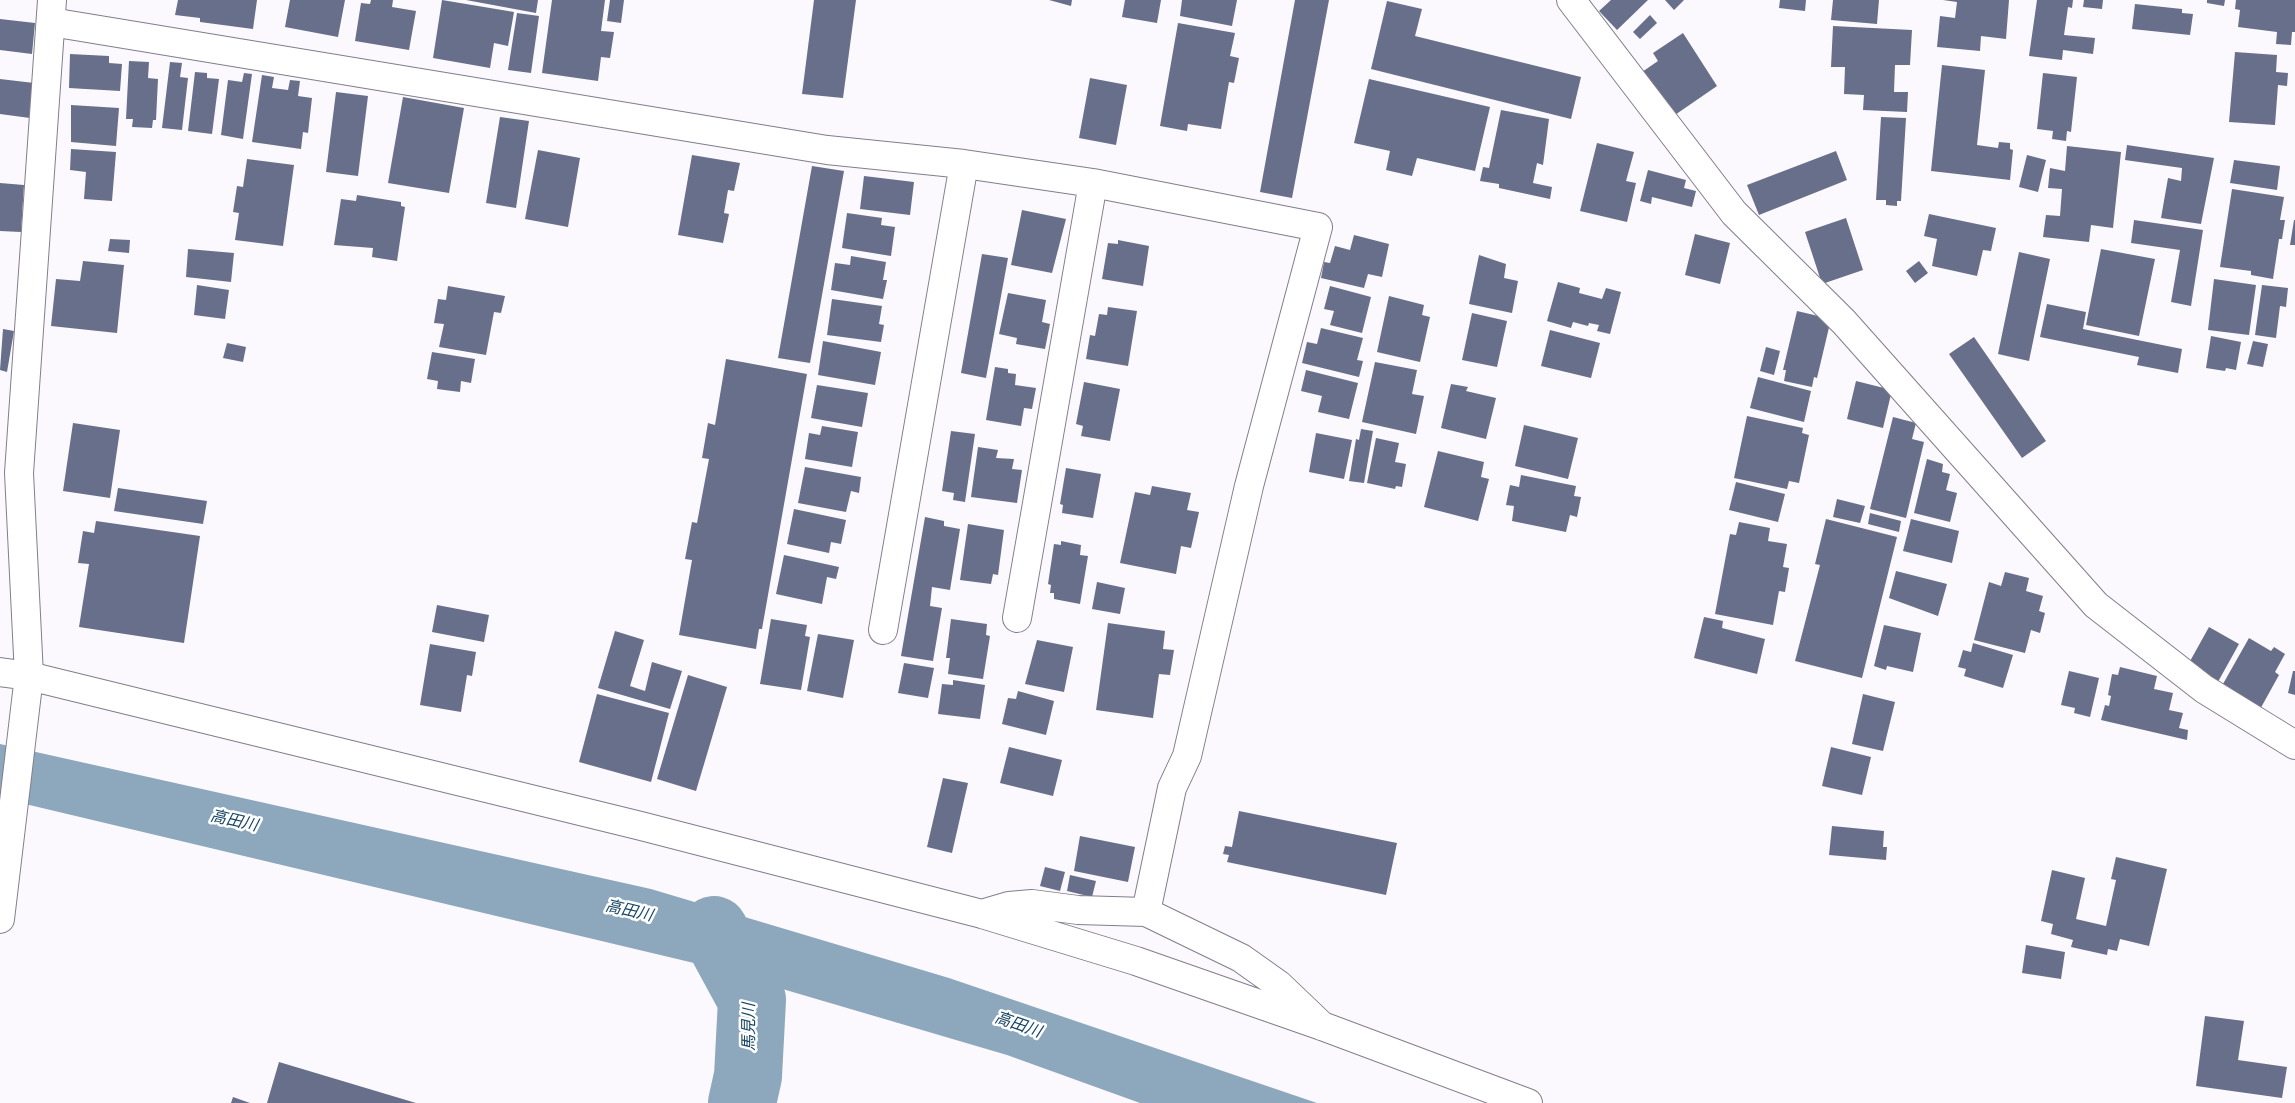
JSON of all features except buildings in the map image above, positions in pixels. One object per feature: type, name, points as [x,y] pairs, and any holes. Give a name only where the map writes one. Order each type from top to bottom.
[{"type":"street","points":[[1571,0],[1734,213],[1844,322],[2096,605],[2204,689],[2295,746]]},
{"type":"street","points":[[0,919],[29,676],[29,638],[10,542],[19,473],[51,11],[827,150],[964,164],[1093,183],[1318,227],[1249,486],[1187,756],[1172,788],[1146,912]]},
{"type":"street","points":[[883,630],[964,164]]},
{"type":"street","points":[[1017,618],[1093,183]]},
{"type":"street","points":[[0,672],[29,676],[641,826],[982,914],[1136,961],[1322,1026],[1528,1103]]},
{"type":"street","points":[[982,914],[1009,906],[1032,904],[1078,910],[1146,912],[1241,958],[1279,985],[1322,1026]]},
{"type":"water","name":"高田川","points":[[0,744],[651,889],[949,978],[1317,1103],[1140,1103],[1007,1055],[694,963],[0,798]]},
{"type":"waterway","name":"馬見川","points":[[714,930],[752,1000],[748,1076],[742,1103]]}]
